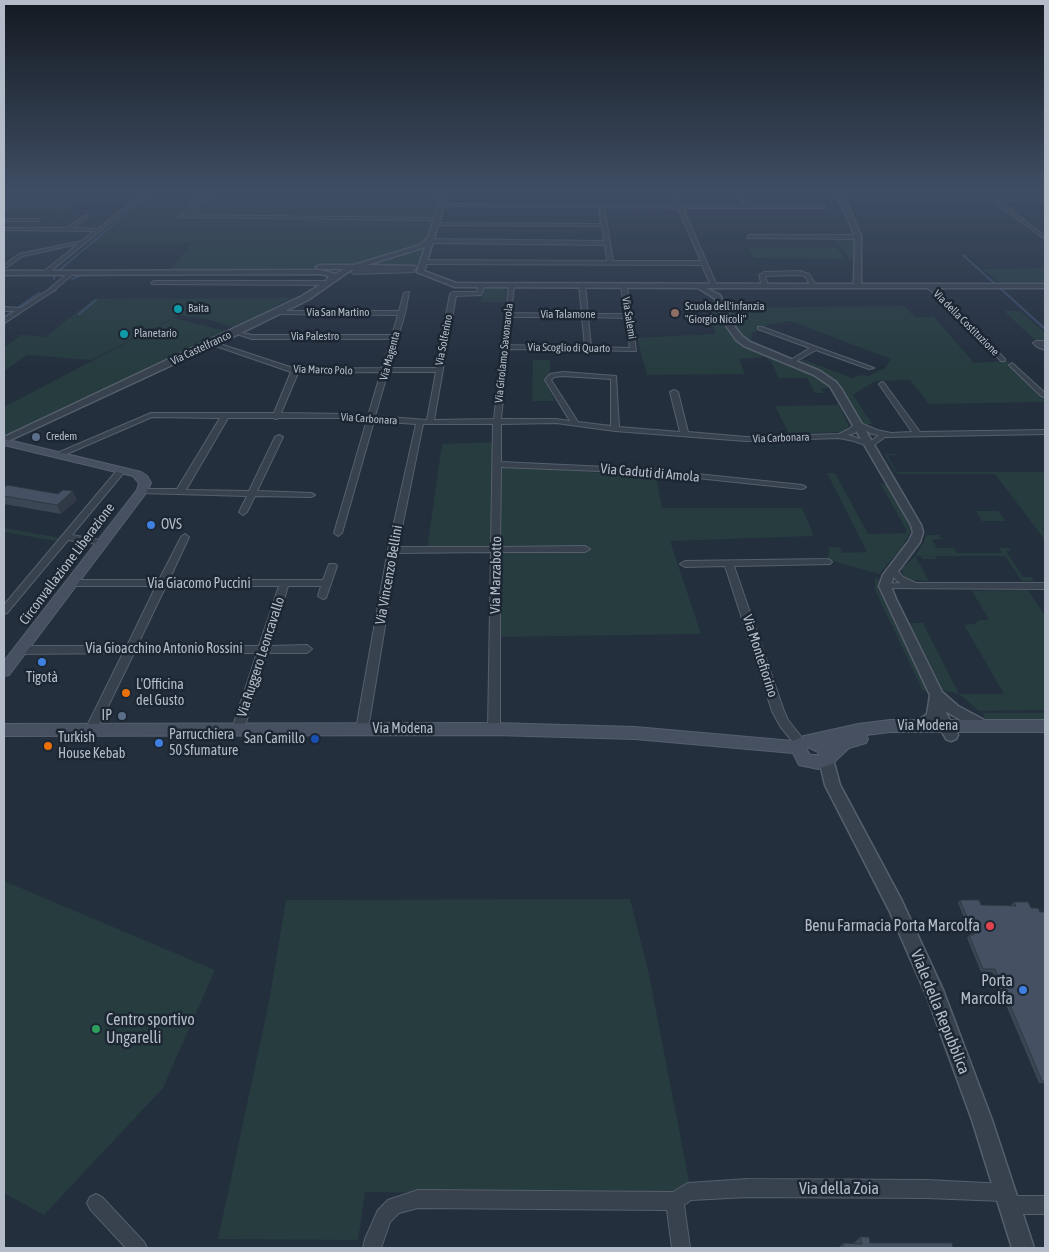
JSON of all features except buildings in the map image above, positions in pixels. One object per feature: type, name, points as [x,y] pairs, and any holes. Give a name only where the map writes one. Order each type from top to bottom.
[{"type":"main road","points":[[4,441],[137,474],[145,482],[142,491]]},
{"type":"main road","name":"Circonvallazione Liberazione","points":[[4,672],[12,656],[142,491]]},
{"type":"main road","name":"Via Modena","points":[[4,730],[494,729],[635,733],[806,751],[858,730],[890,726],[921,726],[955,730],[1045,734]]},
{"type":"main road","name":"Via Modena","points":[[829,768],[848,742],[880,736],[983,726],[1045,726]]},
{"type":"main road","points":[[806,751],[825,748],[829,768]]},
{"type":"street","points":[[4,267],[21,255],[37,251]]},
{"type":"street","points":[[45,273],[72,251]]},
{"type":"street","name":"Via Castelfranco","points":[[4,441],[236,332],[305,298],[328,282],[355,269],[407,251]]},
{"type":"street","points":[[247,272],[319,267],[416,270],[425,262],[428,251]]},
{"type":"street","points":[[608,251],[610,262]]},
{"type":"street","points":[[699,251],[731,327],[738,338],[746,344],[817,373],[832,384],[913,517],[918,532],[914,542],[892,569],[886,588],[940,703],[955,730]]},
{"type":"street","points":[[858,251],[858,284]]},
{"type":"street","name":"Via Castelfranco","points":[[247,272],[397,255]]},
{"type":"street","points":[[425,262],[704,263]]},
{"type":"street","points":[[355,269],[384,267],[416,270],[448,283],[511,286],[692,286],[716,293],[740,286],[858,284],[868,287],[1045,286]]},
{"type":"street","points":[[4,273],[328,272],[333,274],[328,282],[154,283]]},
{"type":"street","points":[[765,286],[762,275],[767,273],[808,275],[814,286]]},
{"type":"street","points":[[4,321],[18,309],[50,290],[70,274]]},
{"type":"street","name":"Via Solferino","points":[[425,422],[439,370],[453,294],[479,294],[482,285]]},
{"type":"street","points":[[582,285],[588,349]]},
{"type":"street","name":"Via Girolamo Savonarola","points":[[497,421],[511,286]]},
{"type":"street","name":"Via Salemi","points":[[624,286],[634,350]]},
{"type":"street","name":"Via della Costituzione","points":[[930,287],[1003,360],[1011,362],[1043,395]]},
{"type":"street","name":"Via Magenta","points":[[338,533],[407,293]]},
{"type":"street","points":[[4,309],[18,309]]},
{"type":"street","name":"Via San Martino","points":[[273,313],[402,313]]},
{"type":"street","name":"Via Talamone","points":[[508,315],[628,316]]},
{"type":"street","points":[[760,328],[871,368]]},
{"type":"street","name":"Via Palestro","points":[[236,332],[252,337],[395,337]]},
{"type":"street","points":[[1045,342],[1036,343],[1045,348]]},
{"type":"street","name":"Via Marco Polo","points":[[212,343],[295,371],[439,370]]},
{"type":"street","name":"Via Scoglio di Quarto","points":[[504,347],[634,350]]},
{"type":"street","points":[[791,362],[815,348]]},
{"type":"street","points":[[276,416],[295,371]]},
{"type":"street","points":[[575,423],[548,380],[552,375],[614,377],[615,429]]},
{"type":"street","points":[[882,384],[917,434]]},
{"type":"street","points":[[674,392],[685,435]]},
{"type":"street","name":"Via Carbonara","points":[[59,454],[151,415],[276,416],[425,422],[536,420],[615,429],[746,439],[884,434],[1045,432]]},
{"type":"street","points":[[180,492],[225,416]]},
{"type":"street","name":"Via Marzabotto","points":[[494,729],[497,421]]},
{"type":"street","name":"Via Vincenzo Bellini","points":[[362,729],[392,550],[425,422]]},
{"type":"street","points":[[858,424],[884,434],[871,446]]},
{"type":"street","points":[[843,436],[852,431],[858,424]]},
{"type":"street","name":"Via Carbonara","points":[[843,436],[871,446]]},
{"type":"street","points":[[243,512],[279,437]]},
{"type":"street","name":"Via Caduti di Amola","points":[[497,464],[649,471],[802,488]]},
{"type":"street","points":[[4,611],[122,470]]},
{"type":"street","points":[[142,491],[311,494]]},
{"type":"street","points":[[66,536],[102,543]]},
{"type":"street","points":[[91,730],[185,537]]},
{"type":"street","points":[[392,550],[496,551],[585,549]]},
{"type":"street","points":[[685,564],[827,562]]},
{"type":"street","name":"Via Montefiorino","points":[[729,564],[778,711],[784,723],[806,751]]},
{"type":"street","points":[[323,596],[332,566]]},
{"type":"street","points":[[892,569],[898,578],[904,582],[922,587]]},
{"type":"street","name":"Via Giacomo Puccini","points":[[71,583],[327,583]]},
{"type":"street","name":"Via Ruggero Leoncavallo","points":[[238,729],[284,584]]},
{"type":"street","points":[[886,588],[1045,586]]},
{"type":"street","name":"Via Gioacchino Antonio Rossini","points":[[12,656],[130,648],[307,649]]},
{"type":"street","points":[[921,726],[933,716],[940,703]]},
{"type":"street","points":[[940,703],[983,726]]},
{"type":"street","name":"Viale della Repubblica","points":[[806,751],[829,768],[895,905],[936,997],[982,1120],[1023,1248]]},
{"type":"street","name":"Via della Zoia","points":[[372,1248],[384,1216],[394,1206],[418,1199],[676,1201],[688,1192],[730,1189],[927,1189],[1045,1205]]},
{"type":"street","points":[[676,1201],[681,1248]]},
{"type":"street","points":[[96,1203],[138,1248]]},
{"type":"green space","points":[[185,251],[429,251],[424,272],[167,274]]},
{"type":"green space","points":[[750,251],[839,251],[845,259],[754,258]]},
{"type":"green space","points":[[843,251],[854,251],[854,259],[849,259]]},
{"type":"green space","points":[[1045,268],[1045,286],[1004,286],[983,269]]},
{"type":"green space","points":[[498,287],[506,290],[505,302],[480,302],[484,289]]},
{"type":"green space","points":[[291,298],[272,307],[276,309],[236,329],[211,320],[179,315],[91,360],[27,355],[4,371],[4,348],[21,335],[45,337],[94,299]]},
{"type":"green space","points":[[904,306],[915,317],[934,317],[974,363],[1008,361],[1045,398],[1045,402],[929,404],[910,380],[875,381],[853,395],[872,424],[864,425],[841,388],[832,378],[800,360],[802,359],[852,378],[861,375],[869,376],[885,368],[891,359],[790,321],[768,325],[752,333],[751,339],[762,354],[807,371],[831,388],[821,388],[824,393],[815,393],[807,378],[779,378],[772,363],[765,357],[739,359],[745,374],[647,375],[637,338],[715,334],[710,308]]},
{"type":"green space","points":[[1004,311],[1020,311],[1045,333],[1045,341],[1036,341]]},
{"type":"green space","points":[[174,318],[229,332],[4,438],[4,407]]},
{"type":"green space","points":[[533,360],[550,360],[550,371],[545,380],[555,401],[532,401]]},
{"type":"green space","points":[[839,405],[849,426],[847,430],[841,432],[789,434],[775,406]]},
{"type":"green space","points":[[498,442],[497,465],[656,477],[662,508],[802,508],[814,536],[670,541],[701,634],[493,637],[494,549],[427,550],[442,444]]},
{"type":"green space","points":[[884,454],[897,455],[887,455],[897,472],[1044,472],[1045,528],[1042,529],[1045,533],[1045,540],[995,474],[897,474]]},
{"type":"green space","points":[[827,473],[835,473],[868,534],[906,533],[906,529],[880,483],[889,486],[911,529],[901,549],[879,574],[828,560],[829,547],[840,547],[842,553],[867,552]]},
{"type":"green space","points":[[976,511],[998,511],[1006,521],[982,521]]},
{"type":"green space","points":[[4,528],[60,538],[56,541],[4,532]]},
{"type":"green space","points":[[926,535],[939,535],[941,538],[947,538],[932,540],[937,548],[954,548],[957,553],[1002,553],[999,548],[1009,548],[1011,551],[1006,551],[1023,577],[1031,577],[1034,581],[1022,581],[1005,556],[935,556],[936,559],[923,559],[921,556],[915,556]]},
{"type":"green space","points":[[915,556],[929,581],[910,580],[903,575],[902,569]]},
{"type":"green space","points":[[875,578],[879,579],[878,589],[927,691],[923,691],[875,590]]},
{"type":"green space","points":[[1028,590],[1045,616],[1045,710],[979,711],[959,694],[1004,694],[964,625],[975,624],[979,620],[989,620],[972,591]]},
{"type":"green space","points":[[910,623],[923,623],[959,694],[943,690]]},
{"type":"green space","points":[[982,713],[1045,713],[1045,719],[1035,722],[988,722]]},
{"type":"green space","name":"Centro sportivo Ungarelli","points":[[4,881],[215,970],[163,1088],[44,1215],[4,1193]]},
{"type":"green space","points":[[630,899],[648,970],[692,1196],[365,1192],[358,1240],[218,1239],[269,1002],[286,900]]},
{"type":"waterway","points":[[57,272],[81,251]]},
{"type":"waterway","points":[[963,255],[995,284]]},
{"type":"waterway","points":[[54,279],[55,275]]},
{"type":"waterway","points":[[72,279],[80,276]]},
{"type":"waterway","points":[[1001,289],[1045,329]]},
{"type":"waterway","points":[[48,294],[56,290]]},
{"type":"waterway","points":[[4,317],[39,293]]},
{"type":"waterway","points":[[79,314],[96,300]]},
{"type":"waterway","points":[[4,324],[28,307]]},
{"type":"place","name":"Baita","points":[[178,309]]},
{"type":"place","name":"Scuola dell'infanzia \"Giorgio Nicoli\"","points":[[675,313]]},
{"type":"place","name":"Planetario","points":[[124,334]]},
{"type":"place","name":"Credem","points":[[36,437]]},
{"type":"place","name":"OVS","points":[[151,525]]},
{"type":"place","name":"Tigotà","points":[[42,662]]},
{"type":"place","name":"L'Officina del Gusto","points":[[126,693]]},
{"type":"place","name":"IP","points":[[122,716]]},
{"type":"place","name":"San Camillo","points":[[315,739]]},
{"type":"place","name":"Parrucchiera 50 Sfumature","points":[[159,743]]},
{"type":"place","name":"Turkish House Kebab","points":[[48,746]]},
{"type":"place","name":"Benu Farmacia Porta Marcolfa","points":[[990,926]]},
{"type":"place","name":"Porta Marcolfa","points":[[1023,990]]},
{"type":"place","name":"Centro sportivo Ungarelli","points":[[96,1029]]}]
